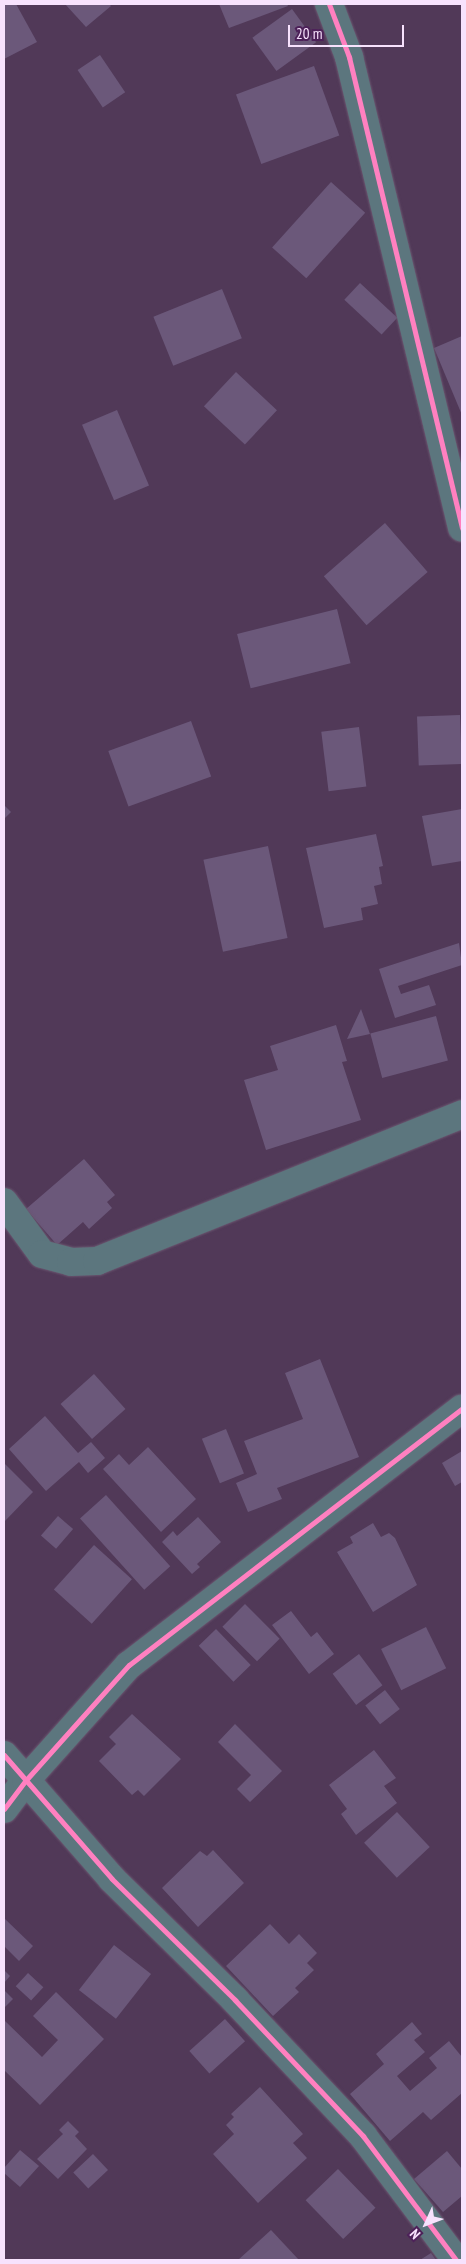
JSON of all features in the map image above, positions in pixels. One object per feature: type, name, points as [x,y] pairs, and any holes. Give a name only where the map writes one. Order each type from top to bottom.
[{"type":"street","points":[[329,4],[349,56],[462,528]]},
{"type":"street","points":[[4,1202],[42,1254],[71,1262],[97,1261],[462,1114]]},
{"type":"street","points":[[4,1809],[26,1780],[130,1665],[462,1409]]},
{"type":"street","points":[[4,1755],[112,1879],[235,2000],[363,2136],[456,2260]]},
{"type":"building","points":[[4,4],[16,4],[37,42],[4,59]]},
{"type":"building","points":[[65,4],[109,4],[111,6],[86,27]]},
{"type":"building","points":[[219,4],[287,4],[288,6],[229,28]]},
{"type":"building","points":[[292,9],[316,42],[276,71],[252,38]]},
{"type":"building","points":[[100,55],[125,92],[103,107],[78,70]]},
{"type":"building","points":[[314,66],[339,136],[261,164],[236,94]]},
{"type":"building","points":[[331,182],[365,213],[306,278],[272,247]]},
{"type":"building","points":[[360,283],[397,318],[382,335],[344,300]]},
{"type":"building","points":[[222,289],[242,338],[173,366],[153,317]]},
{"type":"building","points":[[462,336],[462,415],[434,348]]},
{"type":"building","points":[[236,372],[277,410],[245,445],[204,406]]},
{"type":"building","points":[[117,410],[149,485],[114,500],[82,425]]},
{"type":"building","points":[[385,523],[428,572],[367,625],[324,576]]},
{"type":"building","points":[[337,609],[351,663],[251,688],[237,634]]},
{"type":"building","points":[[460,715],[462,764],[419,765],[417,717]]},
{"type":"building","points":[[191,721],[211,776],[128,807],[108,751]]},
{"type":"building","points":[[359,727],[366,787],[329,791],[321,732]]},
{"type":"building","points":[[4,805],[11,812],[4,819]]},
{"type":"building","points":[[462,809],[462,861],[432,866],[422,816]]},
{"type":"building","points":[[376,834],[383,866],[379,867],[382,884],[374,886],[378,904],[361,908],[363,920],[324,928],[306,848]]},
{"type":"building","points":[[268,846],[288,938],[223,952],[203,860]]},
{"type":"building","points":[[459,943],[462,965],[398,986],[401,994],[429,985],[436,1005],[395,1018],[379,969]]},
{"type":"building","points":[[361,1009],[370,1034],[347,1039]]},
{"type":"building","points":[[436,1016],[448,1060],[382,1078],[370,1034]]},
{"type":"building","points":[[336,1025],[347,1061],[342,1062],[361,1120],[266,1150],[244,1080],[278,1070],[270,1046]]},
{"type":"building","points":[[84,1159],[115,1195],[107,1202],[112,1208],[89,1229],[83,1222],[57,1245],[26,1209]]},
{"type":"building","points":[[320,1359],[359,1457],[277,1488],[282,1499],[248,1512],[236,1483],[257,1474],[244,1441],[303,1419],[285,1373]]},
{"type":"building","points":[[94,1374],[125,1409],[92,1439],[61,1404]]},
{"type":"building","points":[[45,1416],[78,1453],[91,1442],[105,1458],[88,1473],[79,1462],[46,1491],[9,1449]]},
{"type":"building","points":[[226,1429],[244,1474],[220,1483],[202,1439]]},
{"type":"building","points":[[148,1447],[196,1499],[161,1532],[103,1469],[119,1454],[129,1465]]},
{"type":"building","points":[[462,1451],[462,1482],[455,1486],[442,1463]]},
{"type":"building","points":[[4,1463],[33,1492],[4,1522]]},
{"type":"building","points":[[106,1495],[170,1566],[144,1590],[80,1518]]},
{"type":"building","points":[[58,1516],[73,1529],[56,1549],[41,1536]]},
{"type":"building","points":[[198,1517],[221,1542],[197,1564],[200,1567],[192,1574],[162,1542],[173,1531],[177,1536]]},
{"type":"building","points":[[373,1523],[381,1537],[389,1533],[395,1538],[417,1585],[373,1612],[337,1552],[353,1543],[350,1537]]},
{"type":"building","points":[[94,1545],[132,1579],[92,1624],[54,1590]]},
{"type":"building","points":[[245,1604],[280,1639],[257,1661],[222,1627]]},
{"type":"building","points":[[291,1611],[311,1637],[317,1632],[334,1654],[309,1674],[272,1625]]},
{"type":"building","points":[[426,1627],[446,1668],[401,1690],[381,1649]]},
{"type":"building","points":[[216,1629],[251,1665],[233,1682],[199,1646]]},
{"type":"building","points":[[359,1654],[382,1685],[356,1705],[333,1674]]},
{"type":"building","points":[[385,1690],[400,1709],[380,1724],[365,1705]]},
{"type":"building","points":[[132,1714],[181,1759],[144,1796],[138,1790],[132,1795],[99,1761],[116,1744],[109,1737]]},
{"type":"building","points":[[235,1724],[282,1771],[250,1802],[237,1789],[251,1775],[218,1742]]},
{"type":"building","points":[[374,1750],[396,1778],[384,1786],[397,1803],[356,1835],[341,1814],[347,1809],[329,1785]]},
{"type":"building","points":[[397,1812],[430,1847],[397,1878],[364,1843]]},
{"type":"building","points":[[213,1850],[244,1883],[198,1927],[162,1888],[200,1851],[207,1856]]},
{"type":"building","points":[[4,1918],[33,1946],[19,1961],[4,1946]]},
{"type":"building","points":[[270,1924],[289,1944],[299,1934],[317,1953],[307,1963],[314,1970],[295,1988],[299,1992],[273,2016],[226,1966]]},
{"type":"building","points":[[114,1945],[151,1974],[116,2019],[79,1990]]},
{"type":"building","points":[[4,1970],[10,1976],[4,1983]]},
{"type":"building","points":[[28,1973],[43,1987],[31,2000],[16,1986]]},
{"type":"building","points":[[4,1990],[13,1999],[4,2008]]},
{"type":"building","points":[[56,1992],[104,2039],[40,2105],[4,2070],[4,2020],[42,2057],[58,2040],[33,2016]]},
{"type":"building","points":[[225,2019],[245,2041],[209,2073],[189,2051]]},
{"type":"building","points":[[412,2022],[422,2034],[414,2040],[425,2052],[397,2076],[410,2091],[437,2068],[429,2058],[449,2041],[462,2057],[462,2093],[431,2120],[423,2112],[390,2141],[350,2094],[384,2064],[376,2054]]},
{"type":"building","points":[[260,2087],[303,2134],[293,2143],[307,2158],[258,2203],[213,2154],[234,2134],[226,2125],[234,2117],[231,2114]]},
{"type":"building","points":[[68,2121],[79,2132],[75,2136],[87,2149],[58,2179],[37,2159],[63,2134],[59,2130]]},
{"type":"building","points":[[20,2150],[39,2166],[20,2187],[4,2173],[4,2168]]},
{"type":"building","points":[[447,2151],[462,2169],[462,2196],[443,2212],[414,2179]]},
{"type":"building","points":[[93,2154],[108,2170],[88,2189],[73,2172]]},
{"type":"building","points":[[338,2169],[376,2208],[343,2239],[306,2200]]},
{"type":"building","points":[[271,2230],[299,2260],[238,2260]]},
{"type":"building","points":[[431,2253],[436,2260],[420,2260]]},
{"type":"cycle path","points":[[329,4],[349,57],[462,528]]},
{"type":"cycle path","points":[[4,1809],[26,1780],[129,1665],[462,1409]]},
{"type":"cycle path","points":[[4,1755],[112,1879],[235,2000],[363,2136],[456,2260]]}]
